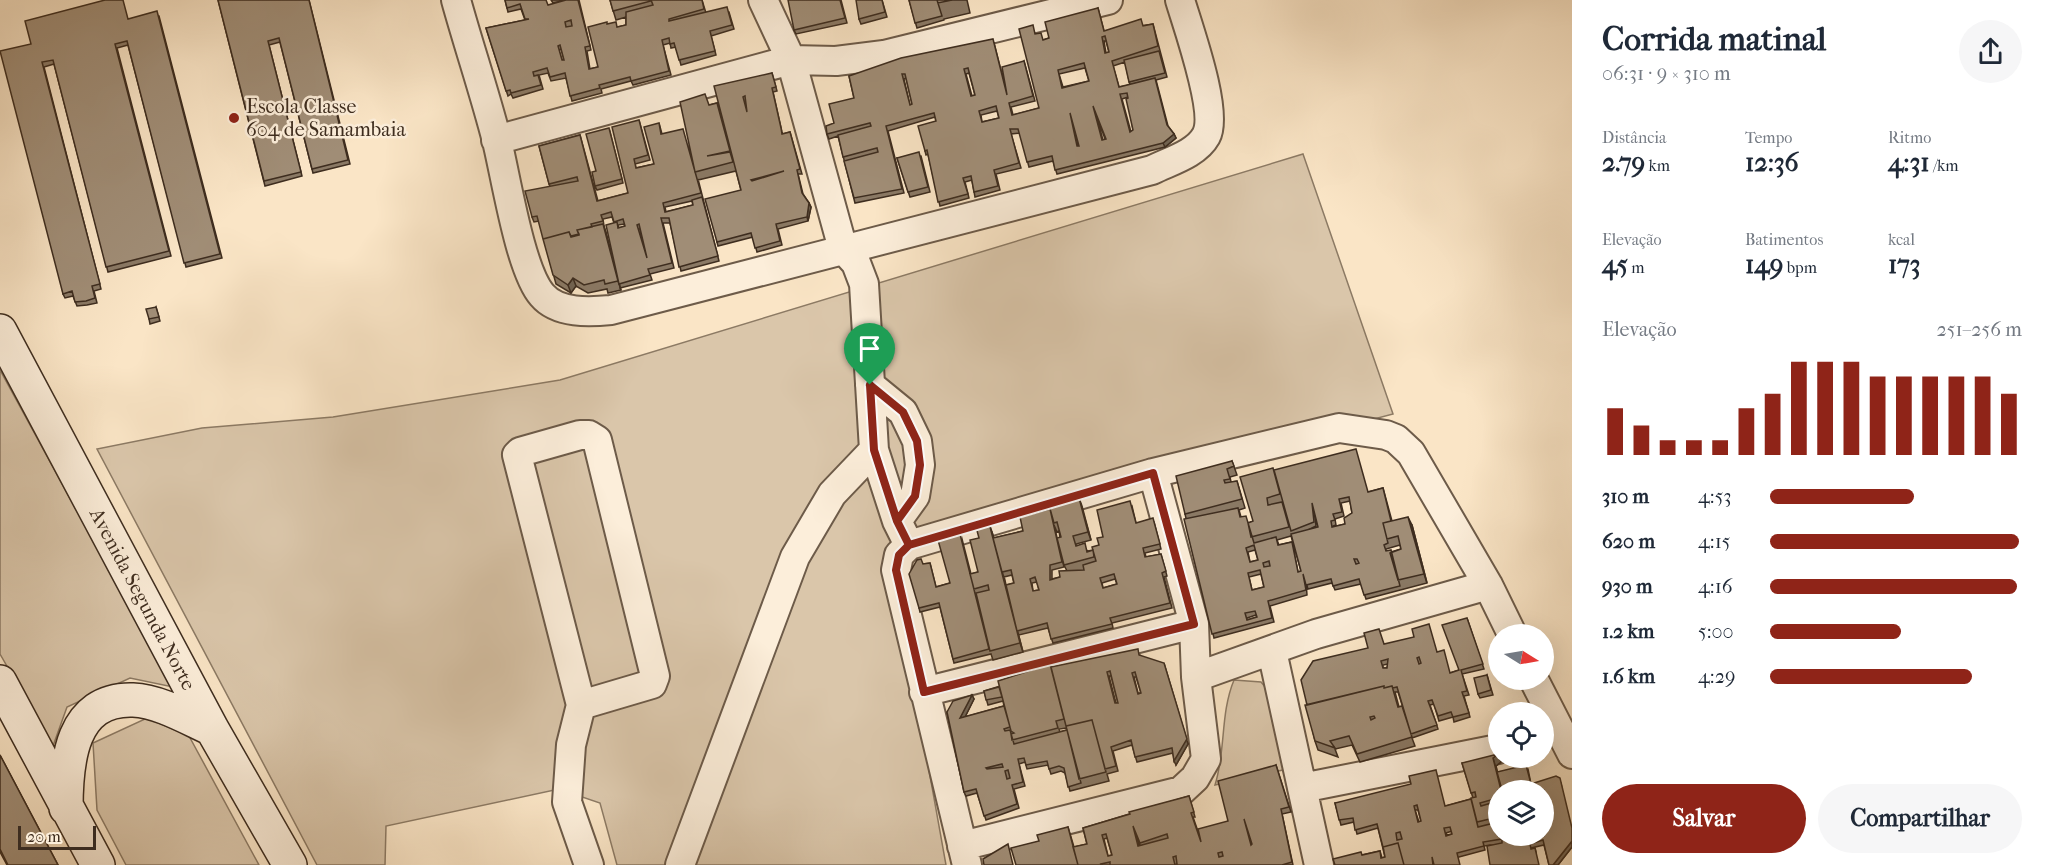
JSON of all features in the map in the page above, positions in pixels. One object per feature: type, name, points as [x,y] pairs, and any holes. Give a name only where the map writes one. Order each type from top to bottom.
[{"type":"main road","name":"Avenida Segunda Norte","points":[[0,331],[212,729],[290,865]]},
{"type":"main road","points":[[0,682],[98,865]]},
{"type":"main road","points":[[66,808],[66,770],[73,739],[88,718],[108,703],[133,700],[154,705],[212,729]]},
{"type":"street","points":[[456,0],[496,140],[517,232],[532,278],[542,296],[560,306],[585,313],[611,310],[1152,170],[1192,151],[1207,135],[1211,112],[1180,0]]},
{"type":"street","points":[[763,0],[791,60],[843,249],[856,263],[864,284],[874,450],[903,533]]},
{"type":"street","points":[[496,140],[791,60],[836,62],[884,55],[1108,0]]},
{"type":"street","points":[[870,385],[903,412],[917,441],[920,465],[915,496],[903,533],[896,570],[964,856],[1181,791],[1195,778],[1206,759],[1196,677],[1194,624],[1153,473]]},
{"type":"street","points":[[903,533],[1339,428],[1386,435],[1396,439],[1411,453],[1488,585],[1507,624]]},
{"type":"street","points":[[581,705],[652,684],[655,676],[597,441],[589,435],[580,435],[520,452],[517,455],[581,705],[571,745],[567,802],[589,865]]},
{"type":"street","points":[[680,865],[795,557],[832,494],[874,450]]},
{"type":"street","points":[[1196,677],[1316,634],[1488,585]]},
{"type":"street","points":[[924,692],[1194,624]]},
{"type":"street","points":[[1272,651],[1319,865]]},
{"type":"street","points":[[1538,690],[1559,743]]},
{"type":"street","points":[[1302,788],[1488,750]]},
{"type":"shaded area","points":[[1303,154],[1393,414],[889,547],[946,865],[617,865],[600,803],[559,789],[386,826],[385,865],[317,865],[97,449],[202,428],[333,417],[560,380]]},
{"type":"shaded area","points":[[0,370],[173,687],[130,678],[67,707],[53,746],[0,654]]},
{"type":"shaded area","points":[[1234,680],[1261,682],[1271,694],[1292,768],[1215,785],[1221,759],[1227,706]]},
{"type":"shaded area","points":[[147,718],[189,736],[259,865],[126,865],[97,810],[93,743]]},
{"type":"building","points":[[105,0],[123,0],[128,19],[157,11],[220,254],[184,263],[127,41],[115,44],[169,251],[106,267],[53,60],[42,62],[100,284],[92,286],[95,298],[75,302],[72,291],[63,294],[0,51],[31,44],[25,21]]},
{"type":"building","points":[[218,0],[309,0],[348,160],[312,169],[279,38],[268,41],[301,172],[264,181]]},
{"type":"building","points":[[505,0],[546,0],[548,5],[566,0],[578,0],[590,46],[585,47],[589,69],[598,67],[588,27],[607,22],[607,24],[616,22],[617,27],[626,25],[626,12],[653,5],[651,0],[702,0],[704,9],[669,19],[669,21],[727,7],[732,25],[710,31],[715,51],[679,60],[674,43],[670,44],[669,38],[662,40],[669,71],[631,81],[630,77],[570,96],[565,73],[550,77],[547,68],[533,72],[534,76],[538,75],[541,85],[511,93],[510,90],[506,91],[486,28],[529,19],[525,19],[520,4],[507,8]],"holes":[[[571,20],[572,26],[566,27],[565,22]],[[560,45],[564,60],[562,60],[558,46]]]},
{"type":"building","points":[[610,0],[651,0],[651,1],[613,11]]},
{"type":"building","points":[[788,0],[840,0],[845,18],[794,30]]},
{"type":"building","points":[[856,0],[882,0],[885,12],[859,19]]},
{"type":"building","points":[[909,0],[937,0],[942,16],[915,23]]},
{"type":"building","points":[[1098,8],[1104,31],[1141,19],[1143,26],[1153,24],[1158,46],[1112,61],[1119,87],[1155,78],[1167,125],[1174,134],[1163,143],[1055,170],[1052,156],[1027,162],[1018,129],[1010,129],[1019,163],[994,170],[998,186],[974,192],[971,176],[963,178],[968,194],[938,202],[927,150],[925,151],[918,126],[936,121],[934,113],[886,126],[902,189],[854,198],[844,161],[878,152],[877,148],[843,157],[838,135],[871,126],[870,123],[827,134],[826,126],[834,123],[829,104],[854,98],[849,76],[901,58],[993,39],[1007,95],[1002,67],[1024,61],[1033,96],[1009,103],[1012,115],[1039,108],[1019,29],[1033,25],[1035,34],[1041,33],[1043,40],[1049,38],[1045,22]],"holes":[[[1105,36],[1109,52],[1105,53],[1102,37]],[[1084,63],[1089,81],[1062,88],[1058,70]],[[968,68],[975,95],[971,96],[964,69]],[[902,74],[905,74],[912,104],[910,105]],[[1127,93],[1128,98],[1126,99],[1133,130],[1130,132],[1120,94]],[[996,106],[999,118],[982,122],[979,111]],[[1093,106],[1106,139],[1102,140]],[[1070,113],[1079,146],[1077,146]]]},
{"type":"building","points":[[1159,51],[1165,73],[1129,82],[1124,60]]},
{"type":"building","points":[[772,73],[776,87],[772,88],[782,134],[790,132],[800,169],[797,170],[802,193],[809,203],[807,217],[776,224],[780,241],[755,248],[751,233],[717,242],[705,199],[741,190],[714,86]]},
{"type":"building","points":[[705,94],[709,105],[717,103],[730,151],[707,156],[730,152],[733,162],[695,172],[680,102]]},
{"type":"building","points":[[639,120],[648,155],[634,159],[636,168],[654,164],[644,127],[659,123],[661,134],[683,129],[701,193],[663,203],[665,212],[693,205],[692,200],[702,197],[718,256],[679,267],[669,218],[661,218],[672,263],[648,269],[650,275],[619,284],[606,225],[617,222],[618,228],[625,226],[623,219],[614,222],[611,212],[601,215],[603,221],[591,224],[592,227],[577,230],[579,234],[571,236],[569,232],[543,239],[537,216],[532,217],[525,191],[578,181],[577,177],[549,184],[539,146],[580,135],[597,201],[628,193],[612,127]],"holes":[[[639,224],[647,258],[637,225]]]},
{"type":"building","points":[[609,128],[622,179],[595,186],[592,172],[596,171],[586,134]]},
{"type":"building","points":[[919,152],[928,187],[908,192],[897,158]]},
{"type":"building","points":[[603,224],[618,281],[605,284],[604,280],[584,285],[573,278],[568,285],[553,275],[543,239],[569,232],[571,237],[579,235],[577,230]]},
{"type":"building","points":[[156,307],[159,317],[149,319],[146,309]]},
{"type":"building","points":[[1356,449],[1368,492],[1383,488],[1391,521],[1383,523],[1388,543],[1384,545],[1386,551],[1391,550],[1400,586],[1364,595],[1359,579],[1333,586],[1331,579],[1306,585],[1303,574],[1306,590],[1268,601],[1272,618],[1212,634],[1184,519],[1238,508],[1240,517],[1246,516],[1254,543],[1276,537],[1278,545],[1292,542],[1298,572],[1301,571],[1291,534],[1318,527],[1312,503],[1314,522],[1291,531],[1274,470]],"holes":[[[1349,497],[1352,513],[1344,518],[1345,524],[1332,527],[1331,521],[1335,520],[1333,514],[1342,512],[1339,499]],[[1254,545],[1258,560],[1250,562],[1246,548]],[[1269,561],[1270,566],[1264,567],[1263,563]],[[1260,570],[1264,587],[1252,590],[1248,573]],[[1255,611],[1257,617],[1247,620],[1245,613]]]},
{"type":"building","points":[[1232,461],[1234,466],[1227,469],[1230,479],[1224,480],[1225,483],[1237,481],[1242,499],[1185,514],[1176,476]]},
{"type":"building","points":[[1273,468],[1280,494],[1267,498],[1268,505],[1282,502],[1289,527],[1251,537],[1248,523],[1253,521],[1240,477]]},
{"type":"building","points":[[1079,498],[1088,532],[1073,536],[1076,546],[1085,543],[1087,552],[1093,550],[1094,557],[1064,565],[1057,538],[1061,537],[1049,505]]},
{"type":"building","points":[[1130,501],[1136,523],[1153,518],[1160,544],[1143,548],[1145,557],[1161,554],[1166,571],[1162,573],[1170,603],[1110,618],[1112,624],[1051,639],[1047,623],[1017,631],[1006,585],[1014,583],[1011,570],[1002,572],[993,538],[1023,531],[1020,517],[1050,509],[1062,562],[1050,565],[1050,580],[1060,577],[1059,571],[1084,570],[1083,565],[1096,561],[1092,547],[1099,545],[1097,538],[1103,537],[1097,510]],"holes":[[[1114,574],[1117,584],[1103,588],[1100,578]],[[1035,577],[1039,590],[1033,591],[1030,579]]]},
{"type":"building","points":[[1408,517],[1424,574],[1398,580],[1390,553],[1401,549],[1398,536],[1387,539],[1383,523]]},
{"type":"building","points":[[989,523],[1020,643],[990,651],[976,593],[989,590],[988,585],[974,589],[970,574],[978,572],[970,540],[979,538],[976,527]]},
{"type":"building","points":[[960,534],[989,649],[953,659],[939,603],[919,608],[909,574],[917,560],[921,559],[923,564],[930,563],[936,587],[950,583],[938,540]]},
{"type":"building","points":[[1467,618],[1483,664],[1461,670],[1467,691],[1462,692],[1469,713],[1453,717],[1451,712],[1438,716],[1432,700],[1428,701],[1437,725],[1411,734],[1397,687],[1384,688],[1384,686],[1307,705],[1301,680],[1313,661],[1368,648],[1364,633],[1379,629],[1384,644],[1414,637],[1412,629],[1429,624],[1437,652],[1444,650],[1450,673],[1459,670],[1442,625]],"holes":[[[1388,659],[1387,668],[1383,668],[1381,661]]]},
{"type":"building","points":[[1138,649],[1139,655],[1164,663],[1187,739],[1174,761],[1172,748],[1135,757],[1131,740],[1111,747],[1116,766],[1105,769],[1092,720],[1066,726],[1051,667]],"holes":[[[1110,671],[1118,703],[1115,703],[1107,672]],[[1135,672],[1141,693],[1138,694],[1132,673]]]},
{"type":"building","points":[[1050,664],[1064,719],[1056,721],[1058,728],[1012,740],[1011,734],[1014,733],[1011,731],[998,681]]},
{"type":"building","points":[[1487,675],[1488,690],[1491,690],[1478,694],[1474,678]]},
{"type":"building","points":[[1392,686],[1398,707],[1402,706],[1412,737],[1357,754],[1349,736],[1330,741],[1335,748],[1315,741],[1305,705]]},
{"type":"building","points":[[999,687],[1002,697],[986,700],[984,691]]},
{"type":"building","points":[[972,695],[960,718],[1004,706],[1010,727],[1004,729],[1005,731],[1010,730],[1014,744],[1067,730],[1081,783],[1068,787],[1064,768],[1059,766],[1049,769],[1047,761],[1026,765],[1024,758],[1018,759],[1023,782],[1012,785],[1017,804],[984,816],[976,789],[964,792],[947,712],[953,701]],"holes":[[[1002,764],[1003,767],[986,768]],[[1008,770],[1010,778],[1007,779],[1005,771]]]},
{"type":"building","points":[[1092,720],[1106,772],[1079,779],[1066,726]]},
{"type":"building","points":[[0,755],[58,865],[8,865],[0,849]]},
{"type":"building","points":[[1488,756],[1488,768],[1496,768],[1498,780],[1488,780],[1488,801],[1480,803],[1481,806],[1488,804],[1488,819],[1477,822],[1471,798],[1476,797],[1475,792],[1471,793],[1462,763]]},
{"type":"building","points":[[1276,765],[1289,807],[1281,809],[1292,862],[1282,865],[1175,865],[1110,865],[1110,862],[1102,865],[1078,865],[1073,847],[1087,844],[1083,828],[1130,814],[1129,812],[1189,796],[1194,812],[1191,813],[1201,842],[1198,829],[1228,821],[1218,781]],"holes":[[[1133,826],[1140,843],[1167,834],[1168,838],[1138,846]],[[1106,834],[1112,855],[1108,856],[1102,835]]]},
{"type":"building","points":[[1527,768],[1530,780],[1499,780],[1497,772]]},
{"type":"building","points":[[1436,770],[1445,806],[1471,799],[1478,827],[1488,824],[1488,841],[1483,842],[1484,846],[1457,853],[1460,865],[1434,865],[1432,857],[1433,865],[1404,865],[1398,843],[1383,847],[1384,851],[1377,824],[1355,830],[1353,818],[1339,820],[1335,803],[1411,784],[1409,776]],"holes":[[[1417,805],[1421,821],[1418,822],[1414,806]],[[1450,827],[1452,834],[1446,836],[1444,828]],[[1400,832],[1402,839],[1397,840],[1396,833]]]},
{"type":"building","points":[[1556,776],[1560,778],[1572,828],[1572,841],[1553,865],[1549,865],[1544,846],[1554,846],[1554,780],[1544,780]]},
{"type":"building","points":[[1068,827],[1078,865],[1016,865],[1011,848],[1039,841],[1037,835]]},
{"type":"building","points":[[1398,843],[1404,865],[1335,865],[1333,859],[1361,852],[1362,855],[1380,851],[1381,858],[1385,857],[1383,847]]},
{"type":"building","points":[[1008,844],[1013,865],[984,865],[983,859]]},
{"type":"building","points":[[1487,846],[1530,846],[1531,849],[1535,848],[1539,865],[1490,865]]},
{"type":"place","name":"Escola Classe 604 de Samambaia","points":[[234,118]]},
{"type":"route","points":[[870,385],[874,450],[897,521],[909,545],[899,555],[896,570],[924,692],[1194,624],[1153,473],[909,545],[897,521],[915,496],[920,465],[917,441],[903,412],[870,385]]}]
